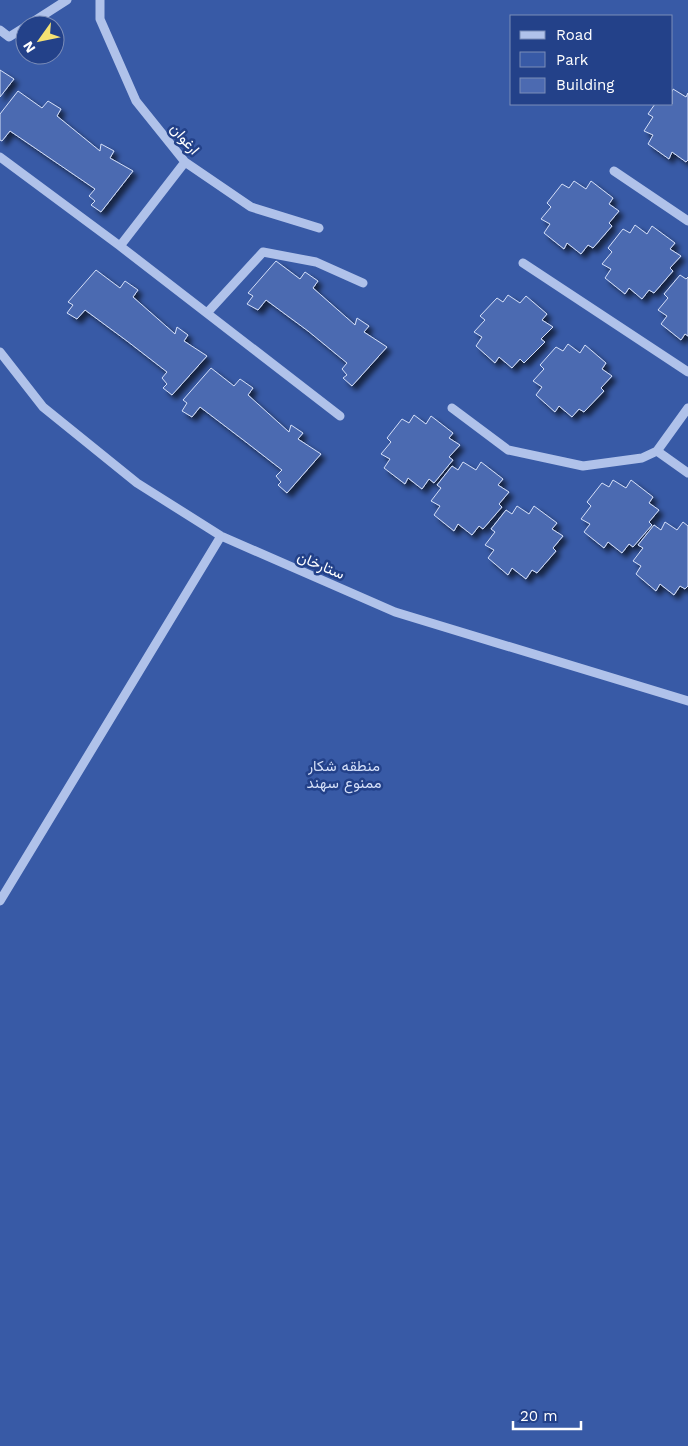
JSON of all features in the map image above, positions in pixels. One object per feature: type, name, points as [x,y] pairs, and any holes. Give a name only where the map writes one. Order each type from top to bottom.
[{"type":"street","points":[[44,15],[68,0]]},
{"type":"street","name":"ارغوان","points":[[100,0],[100,18],[136,101],[185,162],[251,207],[319,228]]},
{"type":"street","points":[[0,30],[9,36],[15,32]]},
{"type":"street","points":[[0,157],[120,246],[340,416]]},
{"type":"street","points":[[120,246],[185,162]]},
{"type":"street","points":[[614,171],[688,221]]},
{"type":"street","points":[[207,314],[263,252],[316,262],[364,283]]},
{"type":"street","points":[[523,263],[688,372]]},
{"type":"street","name":"ستارخان","points":[[0,352],[43,407],[136,483],[220,536],[396,612],[688,701]]},
{"type":"street","points":[[452,408],[508,450],[583,466],[642,458],[657,451],[688,408]]},
{"type":"street","points":[[657,451],[688,473]]},
{"type":"street","points":[[0,900],[220,536]]},
{"type":"green space","name":"منطقه شکار ممنوع سهند","points":[[0,0],[688,0],[688,1446],[0,1446]]},
{"type":"building","points":[[0,70],[14,79],[0,97]]},
{"type":"building","points":[[673,89],[686,97],[688,93],[688,160],[686,162],[672,152],[669,159],[648,144],[653,135],[644,131],[653,117],[648,114],[654,105],[673,105]]},
{"type":"building","points":[[18,91],[42,108],[48,101],[61,109],[57,116],[100,151],[101,144],[114,151],[110,158],[133,171],[101,212],[91,205],[95,201],[89,196],[95,189],[10,131],[2,141],[0,140],[0,114]]},
{"type":"building","points":[[574,181],[586,189],[591,181],[613,198],[609,204],[619,211],[609,223],[612,226],[593,248],[588,245],[581,254],[567,243],[564,249],[544,233],[550,224],[541,219],[551,207],[547,203],[562,184],[569,188]]},
{"type":"building","points":[[635,225],[647,234],[652,226],[675,243],[670,249],[681,256],[670,268],[673,271],[654,293],[649,290],[642,299],[629,288],[625,294],[605,278],[611,269],[602,264],[612,252],[608,248],[623,229],[630,233]]},
{"type":"building","points":[[276,261],[300,279],[305,272],[318,281],[313,288],[355,325],[357,318],[369,326],[364,332],[387,347],[352,386],[343,378],[347,375],[342,369],[347,363],[308,331],[266,300],[258,310],[247,304],[253,296],[248,293]]},
{"type":"building","points":[[96,270],[120,288],[125,281],[138,290],[133,297],[175,334],[177,327],[188,335],[184,341],[207,356],[172,395],[163,388],[167,384],[162,378],[167,372],[85,310],[77,319],[67,313],[73,305],[68,302]]},
{"type":"building","points":[[680,275],[686,279],[688,277],[688,336],[685,334],[681,340],[661,324],[667,316],[658,310],[668,298],[664,294]]},
{"type":"building","points":[[508,295],[520,303],[526,296],[547,314],[542,320],[553,327],[541,339],[545,342],[524,363],[520,359],[512,368],[499,357],[495,363],[476,346],[482,337],[474,332],[485,320],[480,316],[497,298],[503,302]]},
{"type":"building","points":[[568,344],[580,353],[585,345],[606,363],[602,369],[612,376],[601,388],[604,391],[584,412],[579,409],[572,417],[559,406],[555,412],[536,395],[542,387],[533,381],[544,369],[540,365],[556,347],[563,351]]},
{"type":"building","points":[[211,368],[234,386],[240,379],[253,388],[248,395],[289,432],[291,425],[303,433],[298,439],[321,454],[287,493],[278,485],[281,482],[276,476],[282,470],[200,407],[192,417],[182,411],[187,403],[183,400]]},
{"type":"building","points":[[414,415],[426,424],[431,416],[453,433],[449,438],[460,445],[449,457],[453,460],[434,483],[429,479],[422,489],[408,478],[405,484],[384,468],[390,459],[381,454],[391,442],[387,438],[402,419],[409,423]]},
{"type":"building","points":[[463,462],[476,470],[481,462],[503,479],[498,485],[509,492],[499,504],[502,507],[483,529],[479,526],[472,535],[458,524],[454,531],[434,515],[440,506],[431,501],[441,488],[437,485],[452,466],[458,470]]},
{"type":"building","points":[[613,480],[626,488],[631,480],[653,497],[649,503],[659,510],[649,522],[652,525],[633,547],[629,544],[622,553],[608,542],[604,548],[584,532],[590,524],[581,519],[591,506],[587,502],[602,483],[609,487]]},
{"type":"building","points":[[517,506],[529,514],[534,506],[557,523],[552,529],[563,536],[553,548],[556,551],[537,573],[532,570],[526,579],[512,568],[508,575],[488,558],[494,550],[485,545],[495,532],[491,529],[506,510],[512,514]]},
{"type":"building","points":[[665,522],[677,530],[683,522],[688,526],[688,586],[685,589],[680,586],[674,595],[660,584],[656,591],[636,574],[641,566],[633,561],[643,548],[638,545],[654,525],[661,530]]}]
